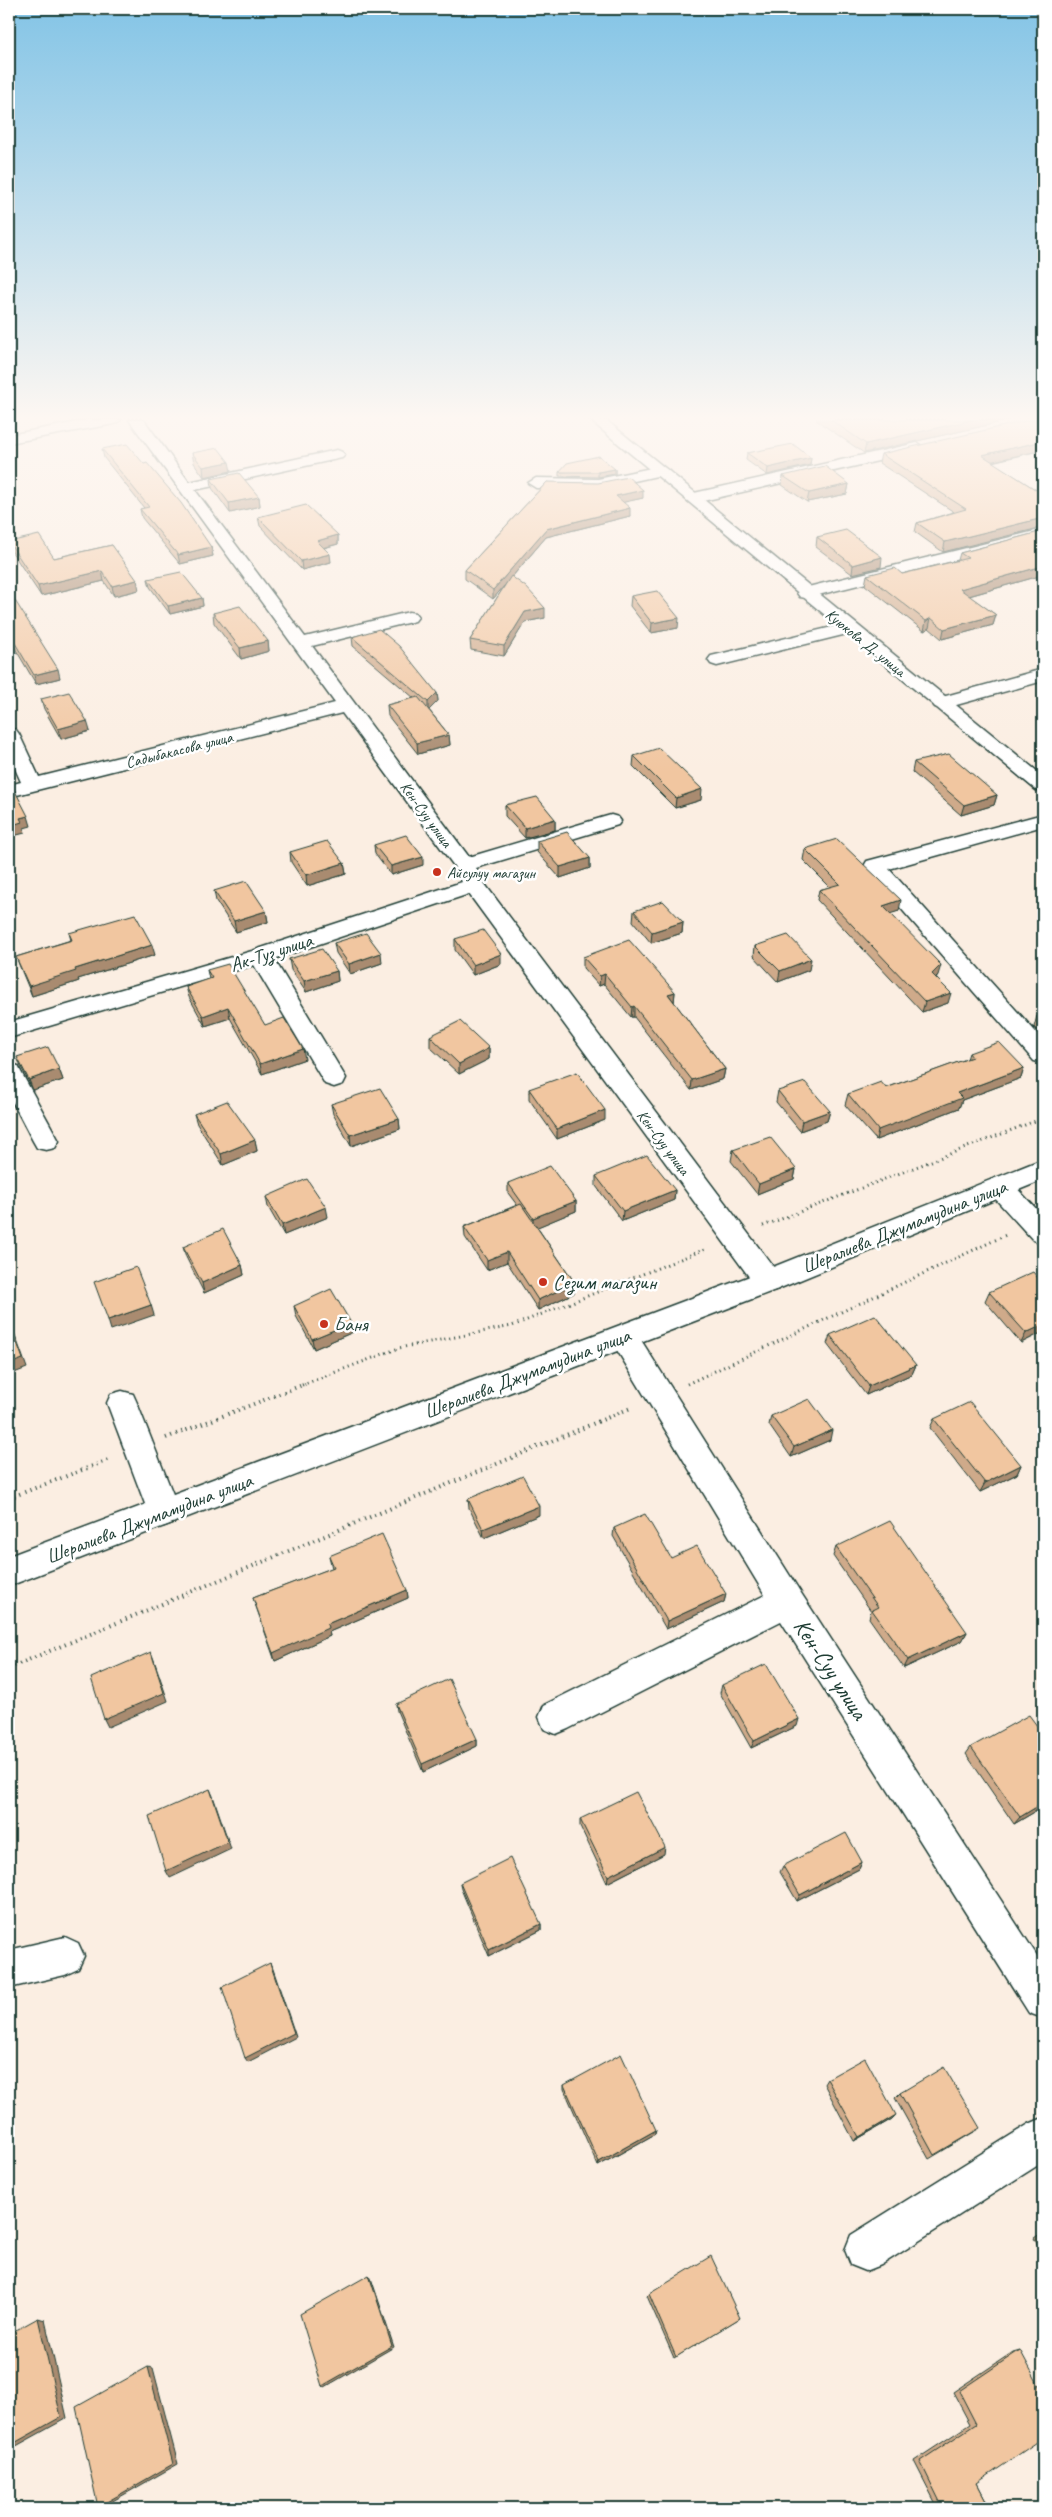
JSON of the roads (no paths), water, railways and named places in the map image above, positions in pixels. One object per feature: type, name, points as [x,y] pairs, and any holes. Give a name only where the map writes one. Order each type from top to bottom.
[{"type":"street","name":"Кен-Суу улица","points":[[224,537],[464,865],[474,886],[768,1281]]},
{"type":"street","name":"Куюкова Д. улица","points":[[741,537],[1043,786]]},
{"type":"street","points":[[806,593],[1029,537]]},
{"type":"street","points":[[302,643],[409,617]]},
{"type":"street","points":[[717,660],[849,628]]},
{"type":"street","points":[[942,703],[1043,675]]},
{"type":"street","name":"Садыбакасова улица","points":[[9,791],[348,706]]},
{"type":"street","points":[[9,734],[33,785]]},
{"type":"street","points":[[1043,820],[875,866],[1043,1055]]},
{"type":"street","points":[[464,865],[611,821]]},
{"type":"street","name":"Ак-Туз улица","points":[[9,1030],[260,956],[474,886]]},
{"type":"street","points":[[260,956],[334,1078]]},
{"type":"street","points":[[9,1072],[46,1141]]},
{"type":"street","name":"Шералиева Джумамудина улица","points":[[9,1571],[624,1337],[768,1281],[1043,1169]]},
{"type":"street","points":[[1000,1187],[1038,1228]]},
{"type":"street","name":"Кен-Суу улица","points":[[624,1337],[787,1601],[1043,1999]]},
{"type":"street","points":[[122,1403],[164,1512]]},
{"type":"street","points":[[556,1718],[787,1601]]},
{"type":"street","points":[[9,1969],[65,1956]]},
{"type":"street","points":[[866,2250],[1043,2138]]},
{"type":"place","name":"Айсулуу магазин","points":[[437,872]]},
{"type":"place","name":"Сезим магазин","points":[[543,1282]]},
{"type":"place","name":"Баня","points":[[324,1324]]}]
